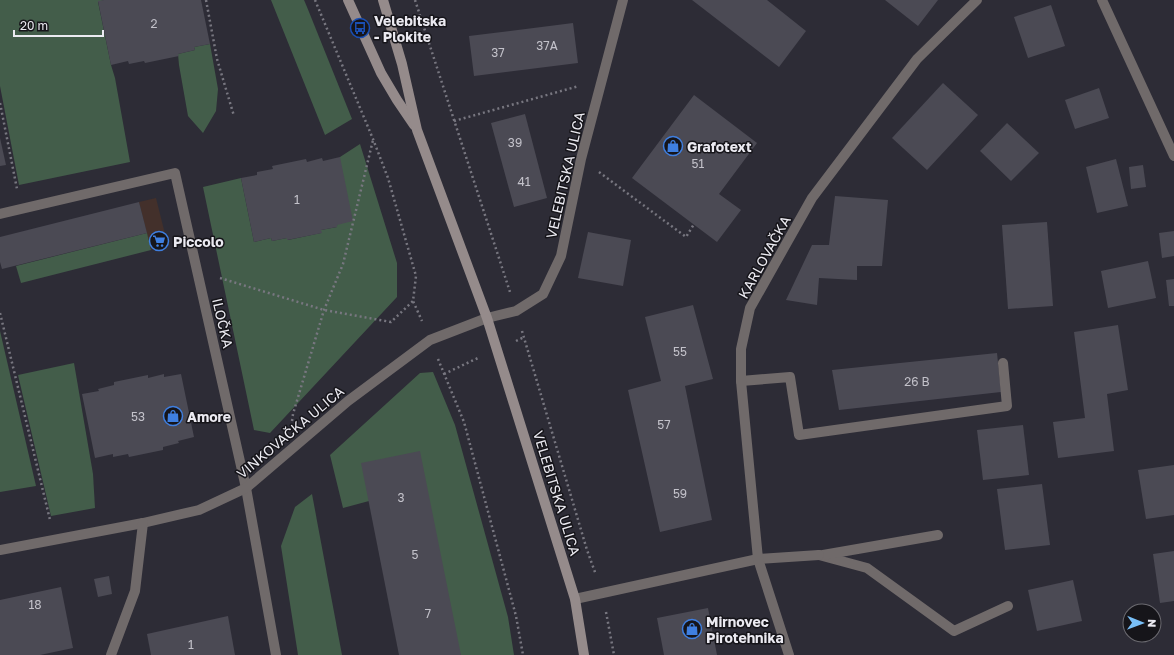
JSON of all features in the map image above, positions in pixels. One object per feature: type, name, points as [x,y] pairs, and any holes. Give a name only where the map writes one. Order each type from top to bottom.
[{"type":"street","name":"VELEBITSKA ULICA","points":[[348,0],[381,73],[417,130]]},
{"type":"street","name":"VELEBITSKA ULICA","points":[[383,0],[402,64],[417,130],[487,318],[575,599],[584,655]]},
{"type":"street","name":"VELEBITSKA ULICA","points":[[487,318],[516,311],[543,294],[561,256],[601,80],[623,0]]},
{"type":"street","name":"KARLOVAČKA","points":[[789,655],[758,559],[741,381],[741,349],[750,308],[812,198],[917,59],[977,0]]},
{"type":"street","points":[[1102,0],[1174,156]]},
{"type":"street","name":"ILOČKA","points":[[0,214],[175,173],[246,488],[276,655]]},
{"type":"street","name":"VINKOVAČKA ULICA","points":[[0,550],[142,523],[199,510],[246,488],[348,401],[430,340],[487,318]]},
{"type":"street","points":[[741,381],[790,377],[799,435],[1007,406],[1003,363]]},
{"type":"street","points":[[111,655],[135,591],[142,523]]},
{"type":"street","points":[[575,599],[758,559],[819,555],[938,536]]},
{"type":"street","points":[[819,555],[868,568],[954,632],[1008,606]]},
{"type":"path","points":[[206,0],[217,59],[234,116]]},
{"type":"path","points":[[454,121],[601,80]]},
{"type":"path","points":[[0,103],[21,209]]},
{"type":"path","points":[[290,450],[293,414],[324,310],[343,264],[373,139]]},
{"type":"path","points":[[582,159],[686,237],[694,224]]},
{"type":"path","points":[[197,270],[324,310],[391,322],[413,301]]},
{"type":"path","points":[[0,313],[55,540]]},
{"type":"shaded area","points":[[156,198],[168,246],[151,250],[139,202]]},
{"type":"green space","points":[[0,0],[104,0],[98,2],[115,78],[130,162],[19,185],[0,86]]},
{"type":"green space","points":[[271,0],[304,0],[352,119],[325,135]]},
{"type":"green space","points":[[210,44],[218,89],[216,111],[203,133],[188,116],[178,54],[195,50],[194,47]]},
{"type":"green space","points":[[360,144],[397,263],[397,297],[270,433],[254,430],[203,187],[241,178],[254,242],[271,238],[272,241],[287,238],[288,240],[321,233],[321,230],[337,227],[340,157]]},
{"type":"green space","points":[[147,233],[151,250],[21,283],[16,266]]},
{"type":"green space","points":[[0,331],[36,486],[0,492]]},
{"type":"green space","points":[[74,363],[93,474],[95,508],[51,516],[18,375]]},
{"type":"green space","points":[[433,372],[455,425],[508,617],[514,655],[461,655],[369,501],[343,508],[330,455],[420,373]]},
{"type":"green space","points":[[312,494],[342,655],[298,655],[281,546],[295,507]]},
{"type":"building","points":[[201,0],[210,44],[194,47],[195,50],[178,54],[179,56],[145,63],[144,61],[129,64],[128,61],[111,65],[98,1]]},
{"type":"building","points":[[692,0],[767,0],[806,31],[779,67]]},
{"type":"building","points":[[885,0],[938,0],[918,26]]},
{"type":"building","points":[[1051,5],[1065,46],[1028,58],[1014,17]]},
{"type":"building","points":[[573,23],[578,63],[474,76],[469,36]]},
{"type":"building","points":[[943,83],[978,115],[927,170],[892,138]]},
{"type":"building","points":[[1099,88],[1109,118],[1075,129],[1065,100]]},
{"type":"building","points":[[694,95],[757,143],[719,194],[741,210],[717,242],[632,178]]},
{"type":"building","points":[[525,114],[547,198],[514,207],[491,123]]},
{"type":"building","points":[[1007,123],[1039,153],[1011,181],[980,151]]},
{"type":"building","points":[[0,138],[6,165],[0,166]]},
{"type":"building","points":[[340,157],[353,221],[337,225],[337,227],[321,230],[322,233],[287,240],[287,238],[272,241],[271,238],[254,242],[241,178],[257,175],[257,172],[273,169],[272,166],[306,159],[307,162],[322,158],[323,161]]},
{"type":"building","points":[[1116,159],[1128,206],[1097,213],[1086,167]]},
{"type":"building","points":[[1143,165],[1146,187],[1131,189],[1129,167]]},
{"type":"building","points":[[835,196],[888,200],[882,266],[857,266],[857,280],[819,278],[817,305],[786,300],[812,245],[829,245]]},
{"type":"building","points":[[139,202],[147,233],[2,269],[0,262],[0,237]]},
{"type":"building","points":[[1047,222],[1053,306],[1008,309],[1002,225]]},
{"type":"building","points":[[1174,231],[1174,256],[1162,258],[1159,233]]},
{"type":"building","points":[[588,232],[631,240],[623,286],[578,278]]},
{"type":"building","points":[[1148,261],[1156,298],[1108,308],[1101,271]]},
{"type":"building","points":[[1174,279],[1174,306],[1169,306],[1166,280]]},
{"type":"building","points":[[693,305],[713,379],[685,386],[712,520],[660,532],[628,390],[661,381],[645,317]]},
{"type":"building","points":[[1118,325],[1128,390],[1107,394],[1114,451],[1058,458],[1053,422],[1085,418],[1074,332]]},
{"type":"building","points":[[997,353],[1001,392],[839,410],[832,370]]},
{"type":"building","points":[[164,374],[164,377],[181,374],[194,437],[163,447],[163,450],[129,457],[128,454],[113,457],[113,454],[95,458],[82,394],[99,391],[98,389],[114,385],[114,382],[148,375],[148,378]]},
{"type":"building","points":[[1023,425],[1029,475],[983,480],[977,430]]},
{"type":"building","points":[[420,451],[461,655],[399,655],[361,463]]},
{"type":"building","points":[[1174,465],[1174,515],[1146,519],[1138,470]]},
{"type":"building","points":[[1042,484],[1050,545],[1005,550],[997,489]]},
{"type":"building","points":[[1174,551],[1174,601],[1160,603],[1153,554]]},
{"type":"building","points":[[109,576],[112,594],[98,597],[94,579]]},
{"type":"building","points":[[1073,580],[1082,621],[1037,631],[1028,590]]},
{"type":"building","points":[[61,587],[73,648],[40,655],[0,655],[0,600]]},
{"type":"building","points":[[708,608],[717,655],[664,655],[657,618]]},
{"type":"building","points":[[228,616],[235,655],[151,655],[147,634]]},
{"type":"place","name":"Velebitska - Plokite","points":[[360,28]]},
{"type":"place","name":"Grafotext","points":[[673,146]]},
{"type":"place","name":"Piccolo","points":[[159,241]]},
{"type":"place","name":"Amore","points":[[173,416]]},
{"type":"place","name":"Mirnovec Pirotehnika","points":[[692,629]]}]
